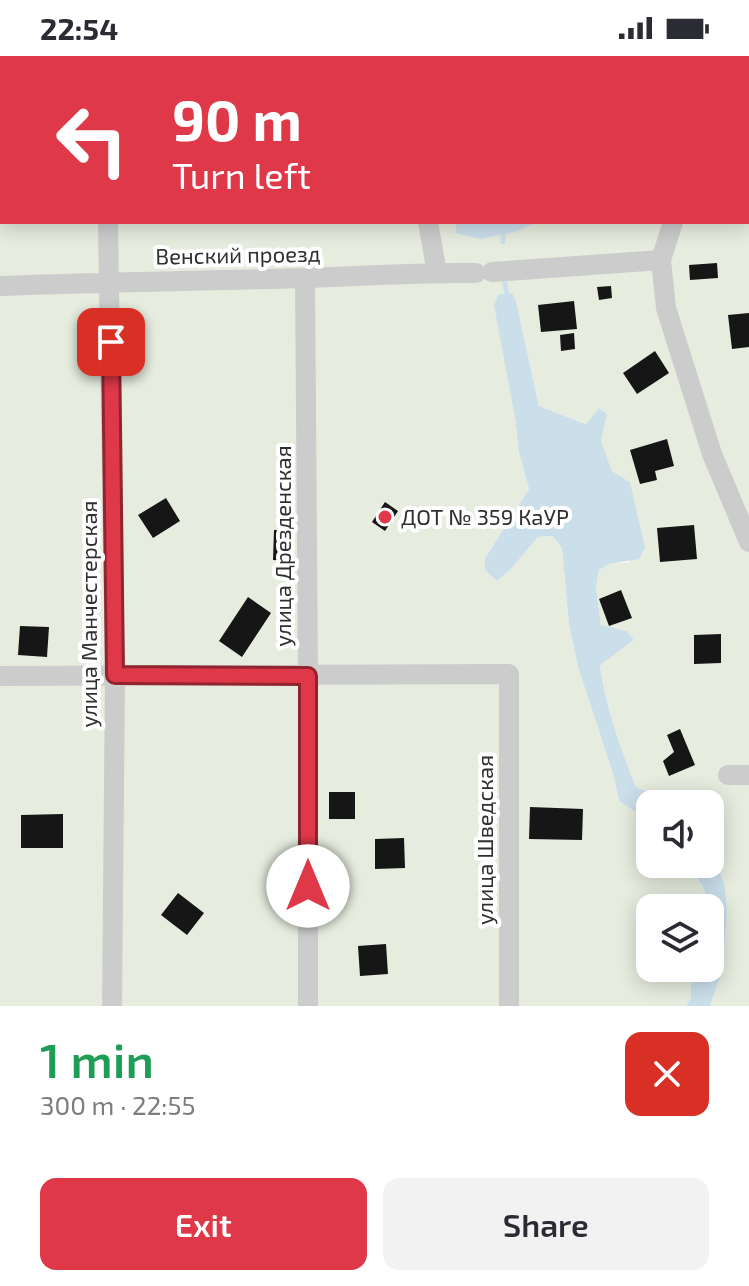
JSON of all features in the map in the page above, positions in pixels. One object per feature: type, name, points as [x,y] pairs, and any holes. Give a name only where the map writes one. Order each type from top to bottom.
[{"type":"street","name":"улица Манчестерская","points":[[108,224],[115,675],[112,1006]]},
{"type":"street","points":[[428,224],[437,273]]},
{"type":"street","points":[[672,224],[661,260],[666,308],[712,454],[749,542]]},
{"type":"street","name":"Венский проезд","points":[[0,286],[484,272],[661,260]]},
{"type":"street","name":"улица Дрезденская","points":[[305,278],[308,1006]]},
{"type":"street","name":"улица Шведская","points":[[308,676],[509,674],[509,1006]]},
{"type":"street","points":[[0,676],[308,676]]},
{"type":"shaded area","points":[[0,224],[457,224],[456,233],[516,232],[533,224],[749,224],[749,1006],[710,1006],[718,982],[724,982],[727,910],[722,878],[724,790],[643,790],[636,787],[606,696],[600,664],[634,640],[627,631],[601,626],[596,588],[599,570],[609,564],[629,562],[630,482],[612,471],[601,441],[607,414],[599,408],[587,424],[539,406],[516,301],[515,418],[519,453],[529,489],[485,558],[485,569],[497,581],[538,537],[552,536],[562,548],[569,625],[578,667],[619,801],[636,813],[636,878],[698,878],[705,891],[705,894],[636,894],[636,982],[692,982],[691,998],[686,1006],[0,1006]]},
{"type":"water","points":[[457,224],[533,224],[516,232],[480,239],[455,233]]},
{"type":"water","points":[[512,293],[516,301],[539,406],[586,424],[599,408],[607,414],[601,441],[612,471],[630,482],[645,548],[639,559],[609,564],[599,570],[596,588],[601,625],[627,631],[634,640],[600,665],[624,757],[636,787],[643,790],[636,790],[636,813],[619,801],[578,667],[569,625],[562,548],[552,536],[538,537],[497,581],[485,570],[485,558],[529,489],[519,453],[494,305],[499,294]]},
{"type":"water","points":[[698,878],[722,878],[727,910],[724,954],[724,894],[705,894]]},
{"type":"water","points":[[718,982],[710,1006],[686,1006],[691,998],[691,984]]},
{"type":"building","points":[[717,263],[718,278],[690,280],[689,265]]},
{"type":"building","points":[[611,286],[612,298],[599,300],[597,287]]},
{"type":"building","points":[[574,301],[577,329],[541,332],[538,305]]},
{"type":"building","points":[[749,313],[749,347],[732,349],[728,315]]},
{"type":"building","points":[[574,333],[575,349],[561,351],[560,335]]},
{"type":"building","points":[[655,351],[669,373],[637,394],[623,373]]},
{"type":"building","points":[[667,439],[674,466],[655,471],[657,480],[640,484],[630,450]]},
{"type":"building","points":[[166,498],[180,521],[153,538],[138,515]]},
{"type":"building","name":"ДОТ № 359 КаУР","points":[[385,502],[398,511],[385,531],[372,522]]},
{"type":"building","points":[[694,525],[697,559],[660,562],[657,528]]},
{"type":"building","points":[[274,530],[294,531],[292,561],[273,560]]},
{"type":"building","points":[[621,590],[632,618],[609,626],[599,599]]},
{"type":"building","points":[[248,597],[271,613],[242,657],[219,641]]},
{"type":"building","points":[[20,626],[49,627],[47,657],[18,655]]},
{"type":"building","points":[[721,634],[721,663],[694,664],[694,635]]},
{"type":"building","points":[[680,729],[695,765],[669,776],[663,761],[674,752],[667,735]]},
{"type":"building","points":[[329,792],[355,792],[355,819],[329,819]]},
{"type":"building","points":[[530,807],[583,809],[582,840],[529,839]]},
{"type":"building","points":[[63,814],[63,848],[21,848],[21,815]]},
{"type":"building","points":[[404,838],[405,868],[375,869],[375,839]]},
{"type":"building","points":[[178,893],[204,913],[187,935],[161,915]]},
{"type":"building","points":[[386,944],[388,974],[360,976],[358,946]]},
{"type":"waterway","points":[[503,242],[504,224]]},
{"type":"waterway","points":[[504,279],[508,299]]},
{"type":"place","name":"ДОТ № 359 КаУР","points":[[385,517]]},
{"type":"route","points":[[111,342],[115,675],[308,676],[308,886]]}]
